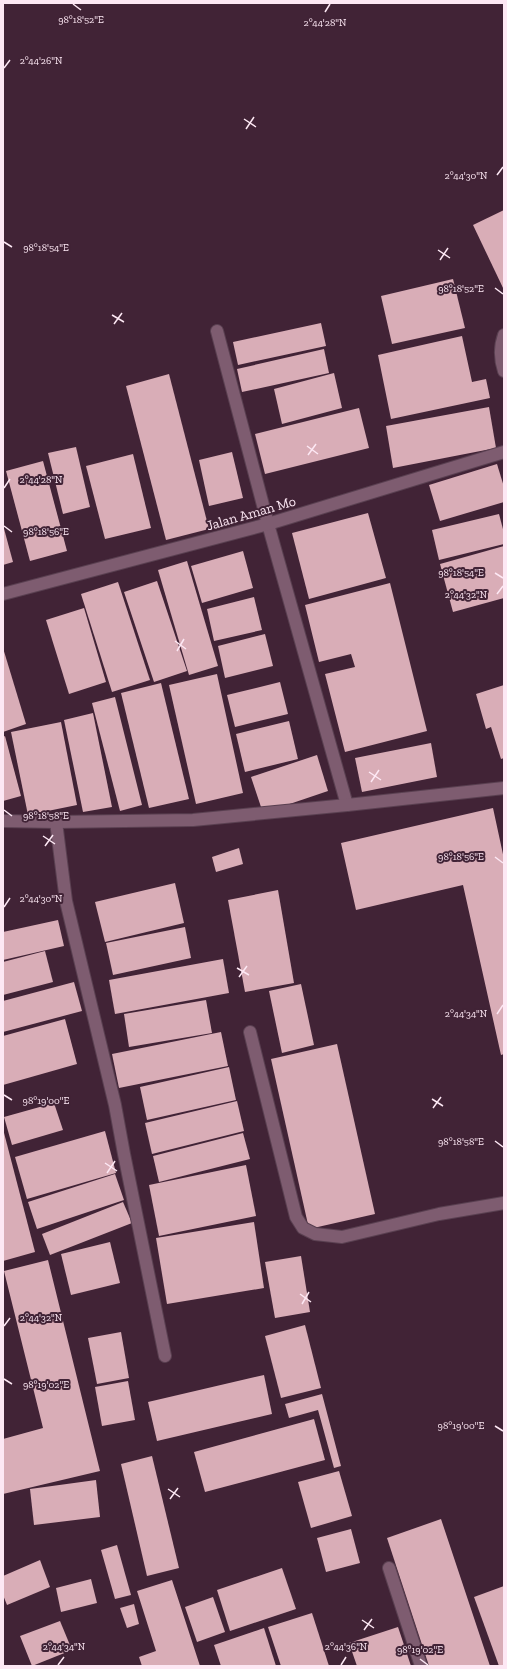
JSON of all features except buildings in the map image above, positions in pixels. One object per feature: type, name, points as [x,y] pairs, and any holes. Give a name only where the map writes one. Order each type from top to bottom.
[{"type":"street","points":[[217,331],[268,524],[347,805]]},
{"type":"street","points":[[504,335],[501,343],[502,364],[504,370]]},
{"type":"street","name":"Jalan Aman Mo","points":[[3,594],[268,524],[504,452]]},
{"type":"street","points":[[3,821],[56,822],[193,820],[504,788]]},
{"type":"street","points":[[56,822],[66,902],[116,1105],[124,1154],[165,1356]]},
{"type":"street","points":[[250,1032],[296,1217],[303,1228],[316,1234],[342,1237],[439,1214],[504,1203]]},
{"type":"street","points":[[389,1568],[421,1666]]}]
